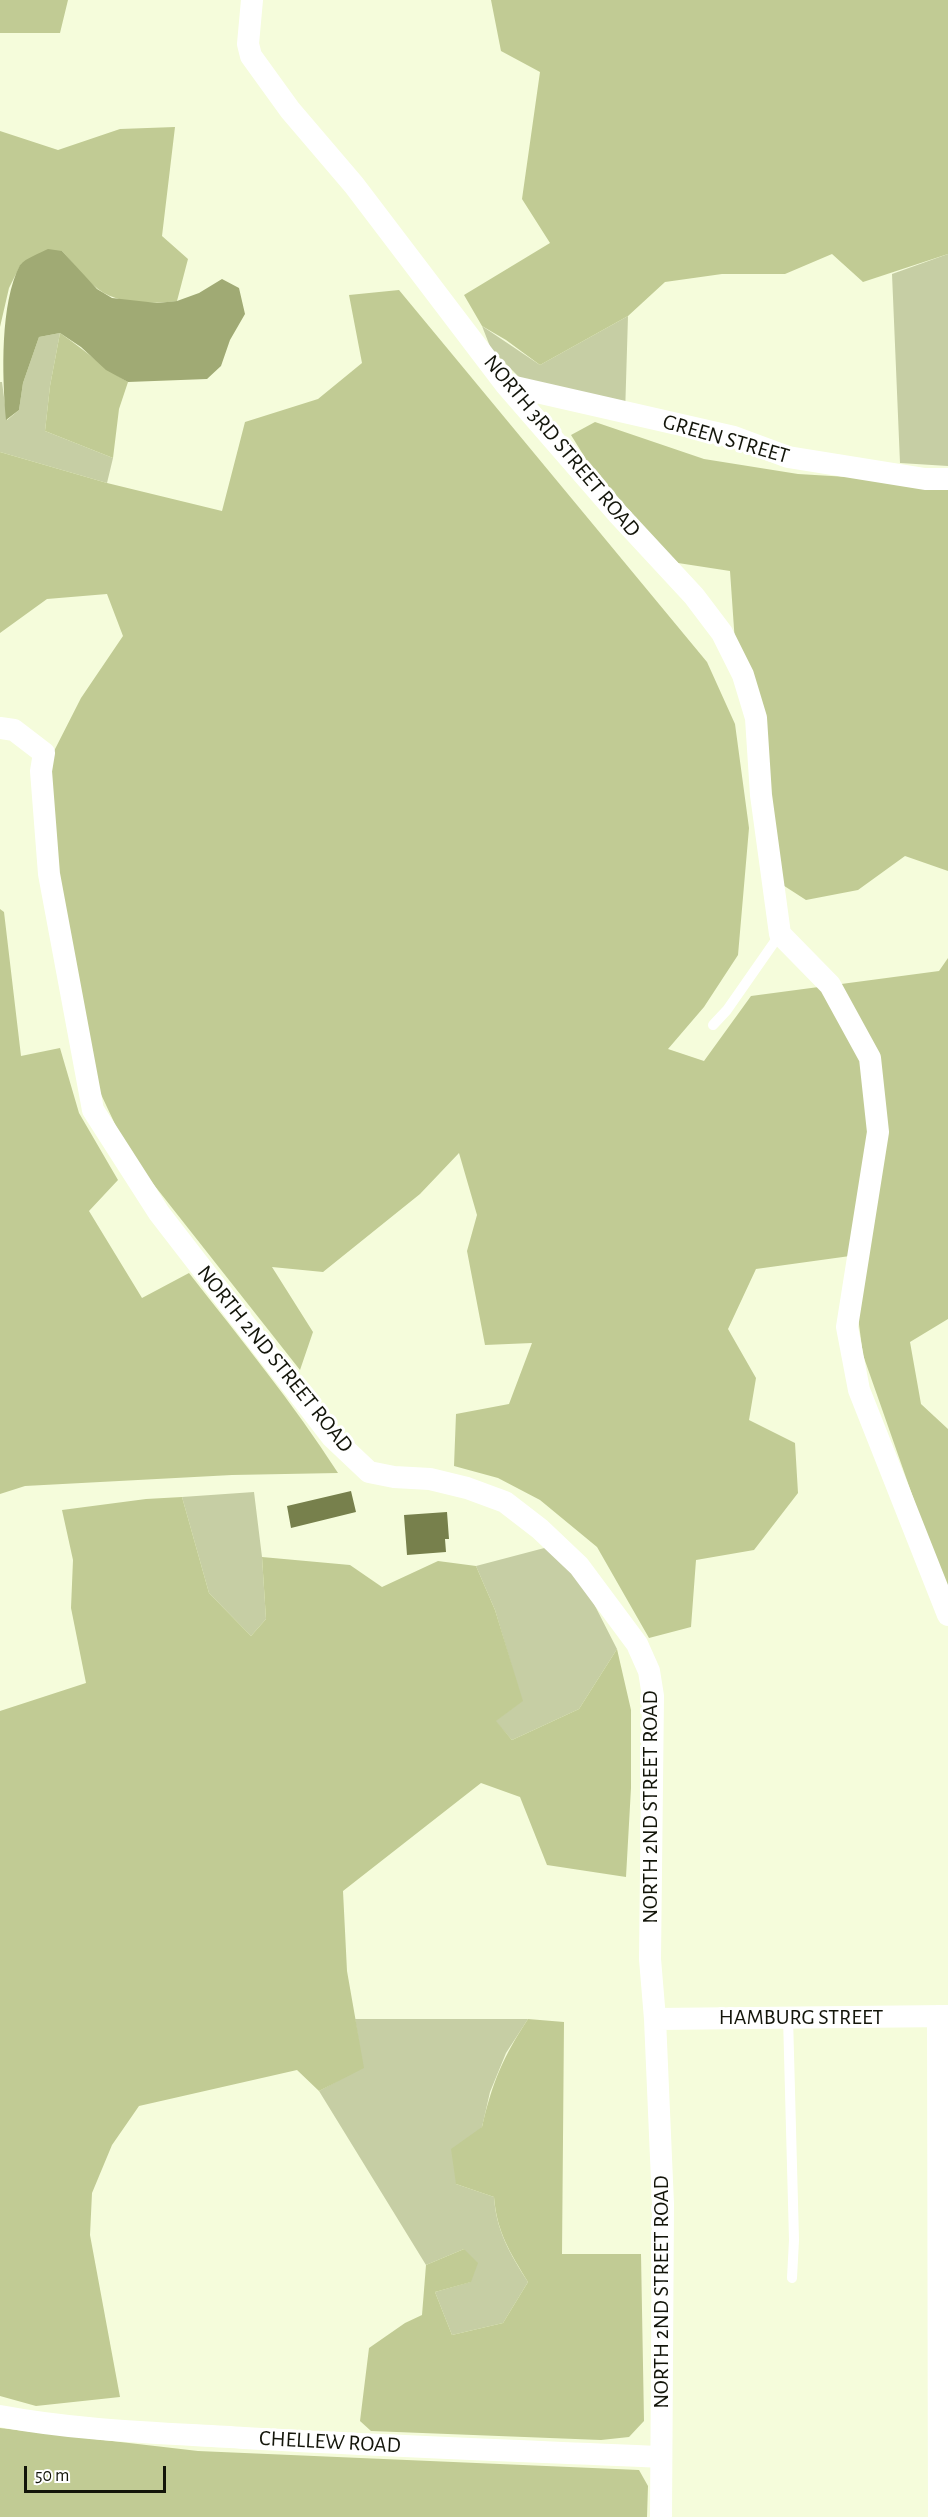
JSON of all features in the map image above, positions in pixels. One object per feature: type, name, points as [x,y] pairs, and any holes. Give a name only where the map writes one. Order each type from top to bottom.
[{"type":"street","name":"NORTH 3RD STREET ROAD","points":[[252,0],[248,44],[251,56],[290,110],[354,185],[506,385],[618,514],[694,596],[722,633],[743,675],[756,718],[761,795],[780,934]]},
{"type":"street","name":"GREEN STREET","points":[[506,385],[734,437],[788,458],[925,479],[948,479]]},
{"type":"street","name":"NORTH 2ND STREET ROAD","points":[[0,728],[14,730],[44,753],[41,771],[49,874],[93,1110],[159,1213],[332,1437],[369,1472],[394,1477],[430,1479],[467,1488],[505,1502],[540,1529],[579,1566],[638,1644],[649,1671],[652,1696],[650,1959],[655,2019],[663,2204],[661,2517]]},
{"type":"street","points":[[780,934],[830,985],[870,1058],[878,1132],[847,1327],[859,1390],[948,1615]]},
{"type":"street","points":[[939,2517],[943,2016]]},
{"type":"street","name":"HAMBURG STREET","points":[[655,2019],[943,2016]]},
{"type":"street","name":"CHELLEW ROAD","points":[[0,2416],[127,2431],[661,2457]]},
{"type":"lane","points":[[713,1025],[727,1010],[780,934]]},
{"type":"lane","points":[[788,2017],[794,2229],[792,2278]]},
{"type":"shaded area","points":[[0,0],[68,0],[60,33],[0,33]]},
{"type":"shaded area","points":[[491,0],[948,0],[948,254],[863,282],[832,254],[785,274],[722,274],[665,282],[628,316],[540,365],[482,326],[464,295],[550,243],[522,199],[540,72],[501,51]]},
{"type":"shaded area","points":[[175,127],[162,236],[188,259],[177,301],[136,302],[106,294],[89,281],[62,251],[21,264],[9,288],[0,327],[0,131],[58,150],[120,129]]},
{"type":"shaded area","points":[[48,249],[62,251],[97,289],[112,298],[157,303],[177,301],[199,293],[222,279],[239,288],[245,314],[230,340],[221,366],[207,379],[128,382],[106,370],[81,347],[60,333],[39,337],[23,383],[19,410],[6,420],[4,340],[13,281],[23,262]]},
{"type":"shaded area","points":[[948,254],[948,466],[900,463],[892,274]]},
{"type":"shaded area","points":[[399,290],[707,662],[735,724],[749,828],[738,955],[704,1007],[668,1049],[704,1061],[751,996],[939,971],[948,958],[948,1319],[910,1342],[921,1404],[948,1429],[948,1597],[863,1355],[850,1256],[756,1269],[728,1329],[756,1378],[749,1420],[795,1443],[798,1493],[754,1550],[696,1560],[691,1627],[649,1638],[597,1547],[540,1500],[498,1478],[454,1466],[456,1414],[509,1404],[532,1343],[485,1345],[467,1251],[477,1215],[459,1153],[420,1194],[323,1272],[272,1267],[313,1332],[300,1370],[128,1152],[99,1090],[50,861],[52,755],[81,698],[123,636],[107,594],[47,599],[0,633],[0,452],[107,483],[222,511],[245,422],[318,399],[362,363],[349,295]]},
{"type":"shaded area","points":[[628,316],[625,415],[530,388],[491,349],[482,326],[540,365]]},
{"type":"shaded area","points":[[60,333],[50,386],[45,431],[113,458],[107,483],[0,452],[0,382],[2,382],[7,420],[19,410],[23,383],[39,337]]},
{"type":"shaded area","points":[[60,333],[128,382],[119,409],[113,458],[45,431],[50,386]]},
{"type":"shaded area","points":[[595,422],[704,459],[798,474],[948,483],[948,871],[905,856],[858,890],[806,900],[775,880],[735,643],[730,571],[678,563],[602,485],[571,435]]},
{"type":"shaded area","points":[[0,909],[4,912],[21,1056],[60,1048],[79,1113],[118,1180],[89,1211],[142,1298],[189,1273],[285,1396],[338,1473],[232,1475],[25,1486],[0,1494]]},
{"type":"shaded area","points":[[254,1492],[262,1557],[266,1619],[251,1636],[209,1593],[182,1497]]},
{"type":"shaded area","points":[[182,1497],[209,1593],[251,1636],[266,1619],[262,1557],[350,1565],[382,1587],[438,1561],[476,1566],[495,1610],[523,1701],[496,1721],[512,1740],[579,1709],[617,1649],[631,1710],[631,1788],[626,1877],[547,1865],[520,1797],[481,1783],[343,1891],[347,1971],[364,2068],[319,2091],[297,2070],[139,2106],[112,2145],[92,2193],[90,2235],[120,2397],[36,2406],[0,2396],[0,1711],[86,1683],[71,1608],[73,1560],[62,1510],[146,1499]]},
{"type":"shaded area","points":[[552,1546],[591,1598],[617,1649],[579,1709],[512,1740],[495,1721],[522,1701],[495,1610],[476,1566]]},
{"type":"shaded area","points":[[355,2019],[528,2019],[506,2053],[490,2092],[482,2127],[456,2184],[494,2197],[495,2209],[505,2241],[528,2282],[503,2323],[452,2335],[435,2292],[470,2282],[464,2249],[426,2265],[319,2091],[363,2067]]},
{"type":"shaded area","points":[[528,2019],[564,2022],[562,2254],[641,2254],[644,2421],[629,2437],[601,2440],[371,2431],[360,2421],[369,2348],[405,2323],[422,2315],[426,2265],[464,2249],[478,2263],[471,2282],[435,2292],[452,2335],[503,2323],[528,2282],[501,2232],[494,2197],[456,2184],[451,2149],[482,2127],[499,2071]]},
{"type":"shaded area","points":[[0,2428],[198,2451],[639,2470],[648,2486],[647,2517],[0,2517]]},
{"type":"building","points":[[351,1491],[356,1512],[291,1528],[287,1506]]},
{"type":"building","points":[[447,1512],[449,1539],[445,1539],[446,1552],[407,1555],[404,1515]]}]
